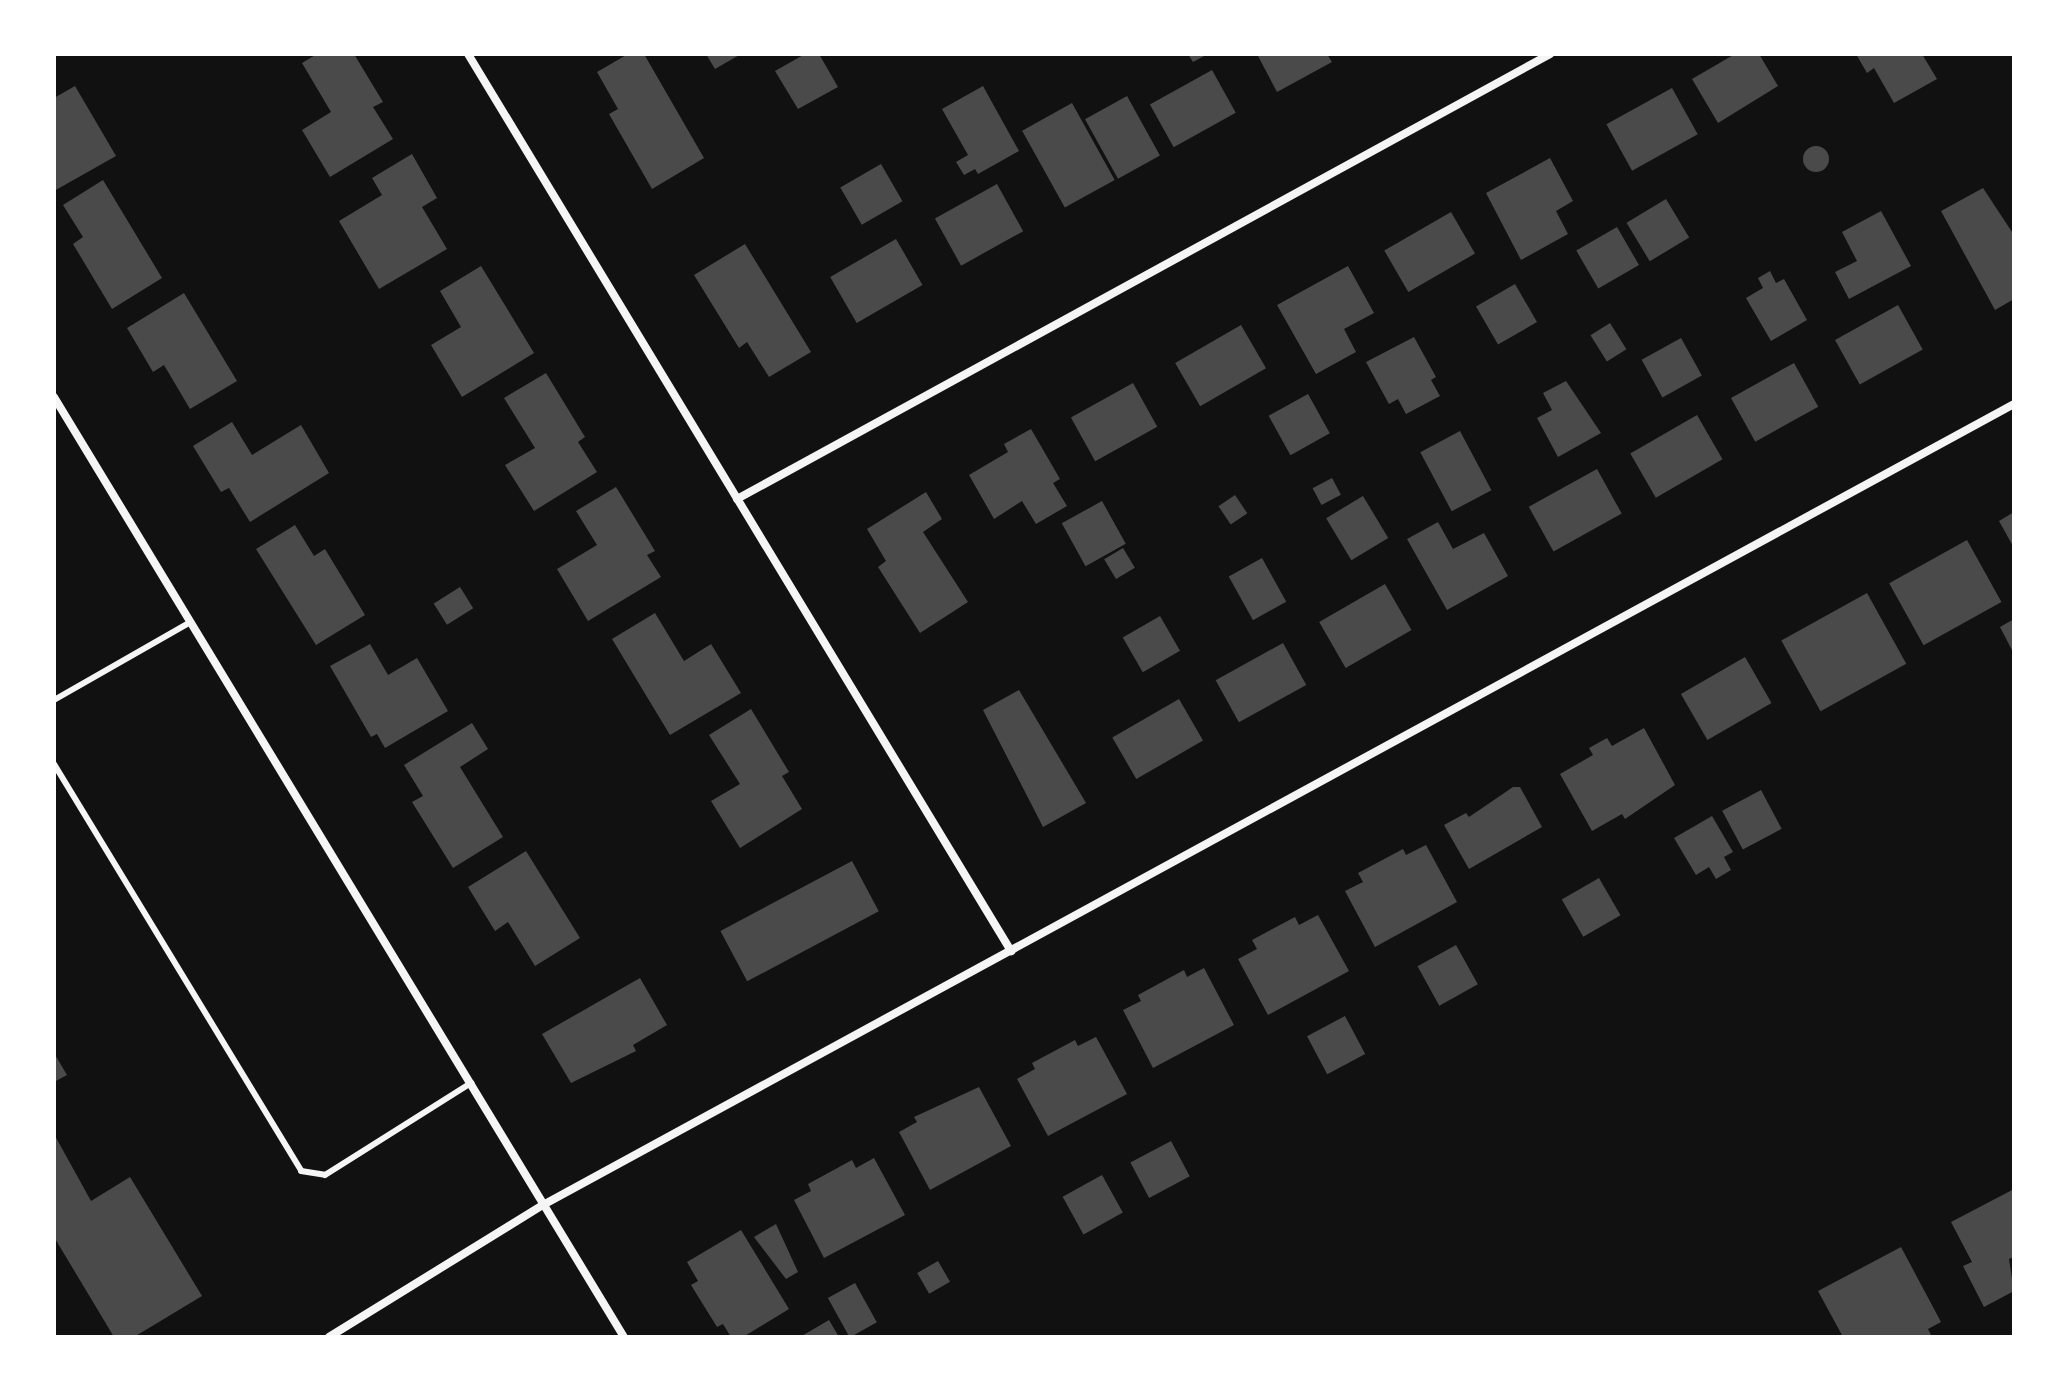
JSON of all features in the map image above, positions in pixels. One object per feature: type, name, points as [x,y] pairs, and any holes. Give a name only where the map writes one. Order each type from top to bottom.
[{"type":"street","points":[[468,54],[1011,951]]},
{"type":"street","points":[[737,499],[1550,54]]},
{"type":"street","points":[[54,397],[624,1337]]},
{"type":"street","points":[[329,1337],[543,1205],[2014,404]]},
{"type":"lane","points":[[54,700],[189,623]]},
{"type":"lane","points":[[54,764],[301,1171],[325,1175],[471,1083]]},
{"type":"building","points":[[317,54],[354,54],[383,102],[373,107],[393,139],[330,177],[302,130],[331,112],[302,63]]},
{"type":"building","points":[[628,54],[644,54],[704,158],[652,189],[609,114],[618,109],[597,72]]},
{"type":"building","points":[[706,54],[741,54],[715,69]]},
{"type":"building","points":[[805,54],[819,54],[838,87],[798,109],[775,71]]},
{"type":"building","points":[[1188,54],[1208,54],[1193,62]]},
{"type":"building","points":[[1257,54],[1327,54],[1332,62],[1277,92]]},
{"type":"building","points":[[1735,54],[1759,54],[1778,86],[1718,123],[1692,79]]},
{"type":"building","points":[[1856,54],[1922,54],[1937,79],[1894,103],[1874,68],[1867,73]]},
{"type":"building","points":[[1212,70],[1236,113],[1174,147],[1150,104]]},
{"type":"building","points":[[75,86],[116,156],[54,191],[54,98]]},
{"type":"building","points":[[983,86],[1019,151],[978,174],[975,169],[964,175],[956,162],[968,155],[942,109]]},
{"type":"building","points":[[1672,88],[1698,134],[1632,171],[1606,124]]},
{"type":"building","points":[[1127,96],[1160,155],[1118,179],[1085,119]]},
{"type":"building","points":[[1072,103],[1115,180],[1065,208],[1022,131]]},
{"type":"building","points":[[1816,146],[1826,149],[1829,159],[1826,169],[1816,172],[1806,169],[1803,159],[1806,149]]},
{"type":"building","points":[[412,154],[437,198],[422,207],[447,249],[379,289],[339,221],[382,195],[372,178]]},
{"type":"building","points":[[1550,158],[1573,201],[1556,211],[1568,234],[1521,260],[1486,193]]},
{"type":"building","points":[[881,164],[902,201],[862,225],[840,188]]},
{"type":"building","points":[[103,180],[162,278],[112,309],[73,244],[83,237],[63,205]]},
{"type":"building","points":[[997,184],[1023,231],[961,266],[935,218]]},
{"type":"building","points":[[1983,188],[2014,235],[2014,299],[1995,310],[1941,211]]},
{"type":"building","points":[[1666,199],[1689,238],[1650,261],[1627,223]]},
{"type":"building","points":[[1881,211],[1911,266],[1849,299],[1835,272],[1857,261],[1842,232]]},
{"type":"building","points":[[1451,212],[1475,254],[1408,292],[1384,250]]},
{"type":"building","points":[[1617,227],[1639,265],[1598,289],[1576,250]]},
{"type":"building","points":[[896,239],[922,285],[857,323],[830,277]]},
{"type":"building","points":[[745,244],[811,352],[769,377],[747,342],[739,348],[694,275]]},
{"type":"building","points":[[481,266],[534,353],[462,397],[431,345],[461,327],[440,291]]},
{"type":"building","points":[[1348,266],[1374,313],[1344,329],[1356,352],[1316,374],[1277,305]]},
{"type":"building","points":[[1770,271],[1776,283],[1784,279],[1807,320],[1771,341],[1746,298],[1763,288],[1758,278]]},
{"type":"building","points":[[1515,284],[1537,322],[1498,345],[1476,306]]},
{"type":"building","points":[[184,293],[237,381],[190,409],[164,365],[153,372],[127,328]]},
{"type":"building","points":[[1898,305],[1923,350],[1860,385],[1835,340]]},
{"type":"building","points":[[1610,323],[1626,349],[1607,361],[1590,335]]},
{"type":"building","points":[[1241,325],[1266,368],[1200,406],[1175,363]]},
{"type":"building","points":[[1414,337],[1436,377],[1431,380],[1440,396],[1406,414],[1398,399],[1389,404],[1366,362]]},
{"type":"building","points":[[1681,338],[1702,376],[1662,397],[1642,360]]},
{"type":"building","points":[[1794,363],[1818,407],[1755,442],[1731,398]]},
{"type":"building","points":[[546,373],[585,437],[578,442],[597,472],[534,511],[505,465],[535,448],[504,398]]},
{"type":"building","points":[[1566,381],[1601,433],[1558,457],[1537,418],[1552,410],[1543,393]]},
{"type":"building","points":[[1133,383],[1157,427],[1095,461],[1071,417]]},
{"type":"building","points":[[1308,394],[1330,433],[1290,455],[1269,416]]},
{"type":"building","points":[[1697,415],[1722,459],[1656,498],[1630,454]]},
{"type":"building","points":[[232,422],[252,455],[301,425],[329,473],[250,522],[229,488],[221,492],[193,446]]},
{"type":"building","points":[[1031,429],[1060,479],[1053,483],[1067,506],[1036,524],[1022,501],[994,519],[969,475],[1008,452],[1004,444]]},
{"type":"building","points":[[1460,431],[1491,490],[1452,511],[1420,452]]},
{"type":"building","points":[[1597,469],[1622,514],[1554,551],[1529,507]]},
{"type":"building","points":[[1332,478],[1341,495],[1321,505],[1313,488]]},
{"type":"building","points":[[616,487],[655,551],[647,555],[661,577],[588,621],[557,569],[597,545],[576,511]]},
{"type":"building","points":[[926,492],[942,519],[923,532],[968,602],[920,633],[878,567],[886,561],[867,529]]},
{"type":"building","points":[[1235,495],[1247,513],[1231,524],[1218,506]]},
{"type":"building","points":[[1363,496],[1388,538],[1351,560],[1326,518]]},
{"type":"building","points":[[1102,501],[1126,544],[1086,566],[1062,523]]},
{"type":"building","points":[[2014,512],[2014,548],[1999,521]]},
{"type":"building","points":[[1438,522],[1453,549],[1484,533],[1508,576],[1447,610],[1407,539]]},
{"type":"building","points":[[295,525],[314,556],[325,549],[365,615],[316,645],[256,549]]},
{"type":"building","points":[[1967,540],[2001,602],[1924,645],[1889,583]]},
{"type":"building","points":[[1123,548],[1135,568],[1116,579],[1104,559]]},
{"type":"building","points":[[1262,558],[1286,602],[1253,620],[1229,576]]},
{"type":"building","points":[[1385,584],[1412,630],[1346,668],[1319,622]]},
{"type":"building","points":[[460,587],[473,608],[447,625],[434,603]]},
{"type":"building","points":[[1867,593],[1906,664],[1821,711],[1781,641]]},
{"type":"building","points":[[655,613],[684,661],[711,644],[741,693],[670,735],[612,639]]},
{"type":"building","points":[[1160,616],[1180,651],[1143,672],[1123,638]]},
{"type":"building","points":[[2014,619],[2014,654],[2000,627]]},
{"type":"building","points":[[1283,643],[1306,685],[1239,722],[1216,680]]},
{"type":"building","points":[[370,644],[388,675],[417,658],[448,711],[385,748],[377,734],[371,737],[330,666]]},
{"type":"building","points":[[1745,657],[1772,703],[1707,740],[1681,694]]},
{"type":"building","points":[[1019,690],[1086,803],[1043,827],[983,710]]},
{"type":"building","points":[[1179,699],[1203,741],[1136,779],[1112,738]]},
{"type":"building","points":[[751,709],[789,772],[782,776],[802,809],[740,848],[711,801],[740,784],[709,735]]},
{"type":"building","points":[[472,723],[488,749],[460,767],[503,837],[453,868],[412,802],[423,796],[404,765]]},
{"type":"building","points":[[1644,728],[1675,785],[1625,819],[1622,814],[1592,831],[1560,774],[1593,755],[1589,748],[1607,738],[1612,746]]},
{"type":"building","points":[[1513,787],[1520,787],[1542,827],[1469,869],[1444,825],[1466,813],[1469,817]]},
{"type":"building","points":[[1761,790],[1782,829],[1743,850],[1722,811]]},
{"type":"building","points":[[1712,816],[1733,852],[1724,857],[1731,870],[1716,879],[1709,867],[1696,875],[1674,838]]},
{"type":"building","points":[[1426,845],[1457,902],[1375,947],[1345,891],[1363,882],[1358,873],[1403,849],[1406,855]]},
{"type":"building","points":[[526,851],[580,938],[535,966],[508,922],[495,931],[468,887]]},
{"type":"building","points":[[852,861],[879,911],[747,981],[720,931]]},
{"type":"building","points":[[1599,878],[1620,915],[1583,937],[1562,900]]},
{"type":"building","points":[[1318,915],[1349,971],[1268,1015],[1238,959],[1257,949],[1252,940],[1295,917],[1299,925]]},
{"type":"building","points":[[1456,945],[1478,984],[1439,1006],[1418,966]]},
{"type":"building","points":[[1204,968],[1234,1025],[1153,1068],[1123,1010],[1141,1001],[1138,995],[1184,970],[1187,977]]},
{"type":"building","points":[[640,978],[667,1025],[633,1045],[636,1051],[571,1083],[542,1034]]},
{"type":"building","points":[[1345,1016],[1365,1054],[1327,1074],[1307,1036]]},
{"type":"building","points":[[1096,1037],[1127,1094],[1048,1136],[1017,1079],[1035,1069],[1032,1063],[1075,1040],[1078,1046]]},
{"type":"building","points":[[54,1053],[67,1075],[54,1082]]},
{"type":"building","points":[[979,1087],[1011,1146],[930,1190],[899,1132],[917,1122],[914,1117]]},
{"type":"building","points":[[54,1134],[91,1201],[130,1177],[202,1296],[134,1337],[114,1337],[54,1237]]},
{"type":"building","points":[[1171,1141],[1190,1176],[1149,1198],[1130,1163]]},
{"type":"building","points":[[874,1158],[905,1215],[824,1258],[794,1200],[811,1191],[808,1184],[852,1160],[856,1168]]},
{"type":"building","points":[[1102,1175],[1123,1213],[1083,1234],[1063,1197]]},
{"type":"building","points":[[2014,1189],[2014,1257],[2009,1259],[2014,1291],[1984,1307],[1963,1266],[1972,1262],[1951,1222]]},
{"type":"building","points":[[776,1224],[798,1272],[786,1279],[754,1237]]},
{"type":"building","points":[[741,1230],[789,1309],[743,1337],[731,1337],[723,1324],[717,1327],[691,1285],[698,1281],[687,1262]]},
{"type":"building","points":[[1901,1247],[1941,1322],[1928,1329],[1932,1337],[1843,1337],[1818,1291]]},
{"type":"building","points":[[938,1261],[950,1282],[929,1294],[917,1273]]},
{"type":"building","points":[[855,1283],[877,1322],[849,1337],[828,1298]]},
{"type":"building","points":[[829,1320],[839,1337],[800,1337]]}]
